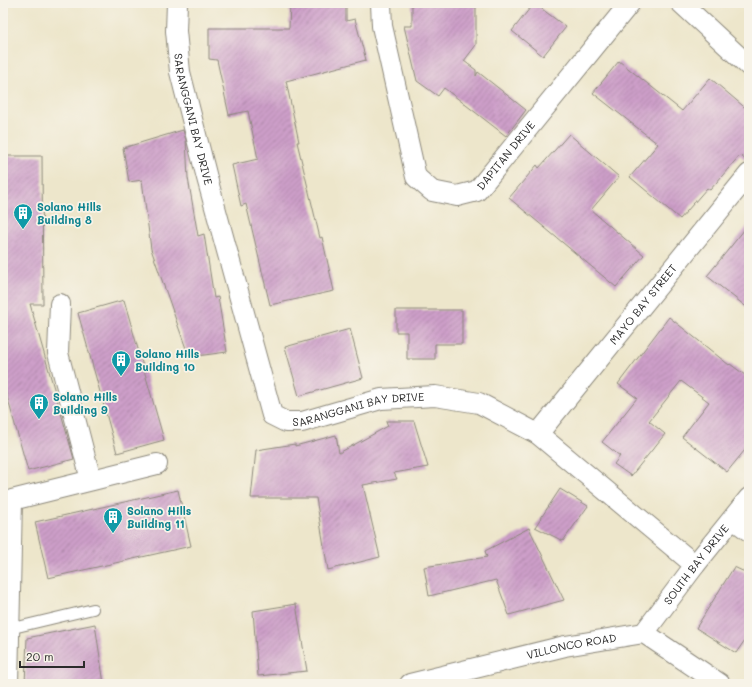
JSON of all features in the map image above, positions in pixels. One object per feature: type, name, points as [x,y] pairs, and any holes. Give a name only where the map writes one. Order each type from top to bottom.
[{"type":"street","name":"SARANGGANI BAY DRIVE","points":[[177,3],[176,31],[180,72],[207,178],[272,415],[286,422],[302,422],[381,399],[435,396],[479,404],[538,434],[695,565]]},
{"type":"street","name":"DAPITAN DRIVE","points":[[381,3],[382,26],[416,177],[432,192],[457,196],[477,192],[630,3]]},
{"type":"street","points":[[681,3],[749,66]]},
{"type":"street","name":"MAYO BAY STREET","points":[[538,434],[749,174]]},
{"type":"street","points":[[60,304],[58,353],[90,480]]},
{"type":"street","points":[[8,684],[9,629],[6,600],[12,500],[157,464]]},
{"type":"street","name":"SOUTH BAY DRIVE","points":[[644,632],[749,498]]},
{"type":"street","points":[[733,519],[749,531]]},
{"type":"street","points":[[644,632],[720,684]]},
{"type":"street","name":"VILLONCO ROAD","points":[[410,684],[565,646],[644,632]]},
{"type":"lane","points":[[9,629],[93,609]]},
{"type":"building","points":[[290,3],[346,3],[346,21],[355,19],[366,60],[286,81],[299,142],[297,142],[320,238],[322,237],[334,291],[270,305],[246,204],[241,206],[232,165],[258,159],[248,111],[229,115],[217,60],[209,59],[209,28],[289,28]]},
{"type":"building","points":[[412,3],[476,3],[476,45],[464,61],[476,70],[476,76],[478,72],[526,110],[506,136],[444,88],[438,96],[417,81],[404,26],[412,26]]},
{"type":"building","points":[[534,3],[566,27],[543,56],[512,31]]},
{"type":"building","points":[[619,61],[682,111],[710,78],[749,111],[749,163],[740,155],[710,190],[707,188],[680,219],[630,177],[658,144],[593,93]]},
{"type":"building","points":[[183,130],[186,140],[188,178],[198,236],[204,234],[214,298],[218,297],[227,352],[189,357],[151,249],[142,180],[129,182],[123,148]]},
{"type":"building","points":[[569,134],[619,177],[591,210],[644,255],[616,287],[509,198],[537,165],[539,168]]},
{"type":"building","points":[[3,156],[42,156],[43,304],[30,304],[74,459],[28,471],[3,382]]},
{"type":"building","points":[[749,224],[749,309],[707,276]]},
{"type":"building","name":"Solano Hills Building 10","points":[[124,300],[164,440],[117,453],[78,313]]},
{"type":"building","points":[[396,310],[462,310],[462,344],[435,344],[435,359],[407,359],[407,332],[396,332]]},
{"type":"building","points":[[669,317],[729,365],[730,364],[749,378],[749,445],[727,472],[682,437],[709,402],[681,381],[649,421],[665,434],[631,476],[614,464],[620,456],[602,442],[637,398],[618,384]]},
{"type":"building","points":[[350,329],[363,378],[299,396],[285,347]]},
{"type":"building","points":[[386,421],[414,421],[428,467],[394,473],[397,479],[363,485],[380,557],[328,570],[316,498],[251,498],[256,450],[295,444],[295,446],[336,435],[339,453],[388,426]]},
{"type":"building","points":[[560,489],[588,506],[563,541],[535,527]]},
{"type":"building","name":"Solano Hills Building 11","points":[[178,490],[191,546],[48,578],[35,522]]},
{"type":"building","points":[[529,528],[564,600],[509,615],[496,580],[429,596],[424,567],[487,557],[485,551]]},
{"type":"building","points":[[734,567],[749,574],[749,634],[736,653],[696,628]]},
{"type":"building","points":[[296,604],[307,671],[258,676],[253,611]]},
{"type":"building","points":[[95,624],[104,684],[25,684],[27,638]]},
{"type":"place","name":"Solano Hills Building 8","points":[[23,230]]},
{"type":"place","name":"Solano Hills Building 10","points":[[121,377]]},
{"type":"place","name":"Solano Hills Building 9","points":[[39,420]]},
{"type":"place","name":"Solano Hills Building 11","points":[[113,534]]}]
